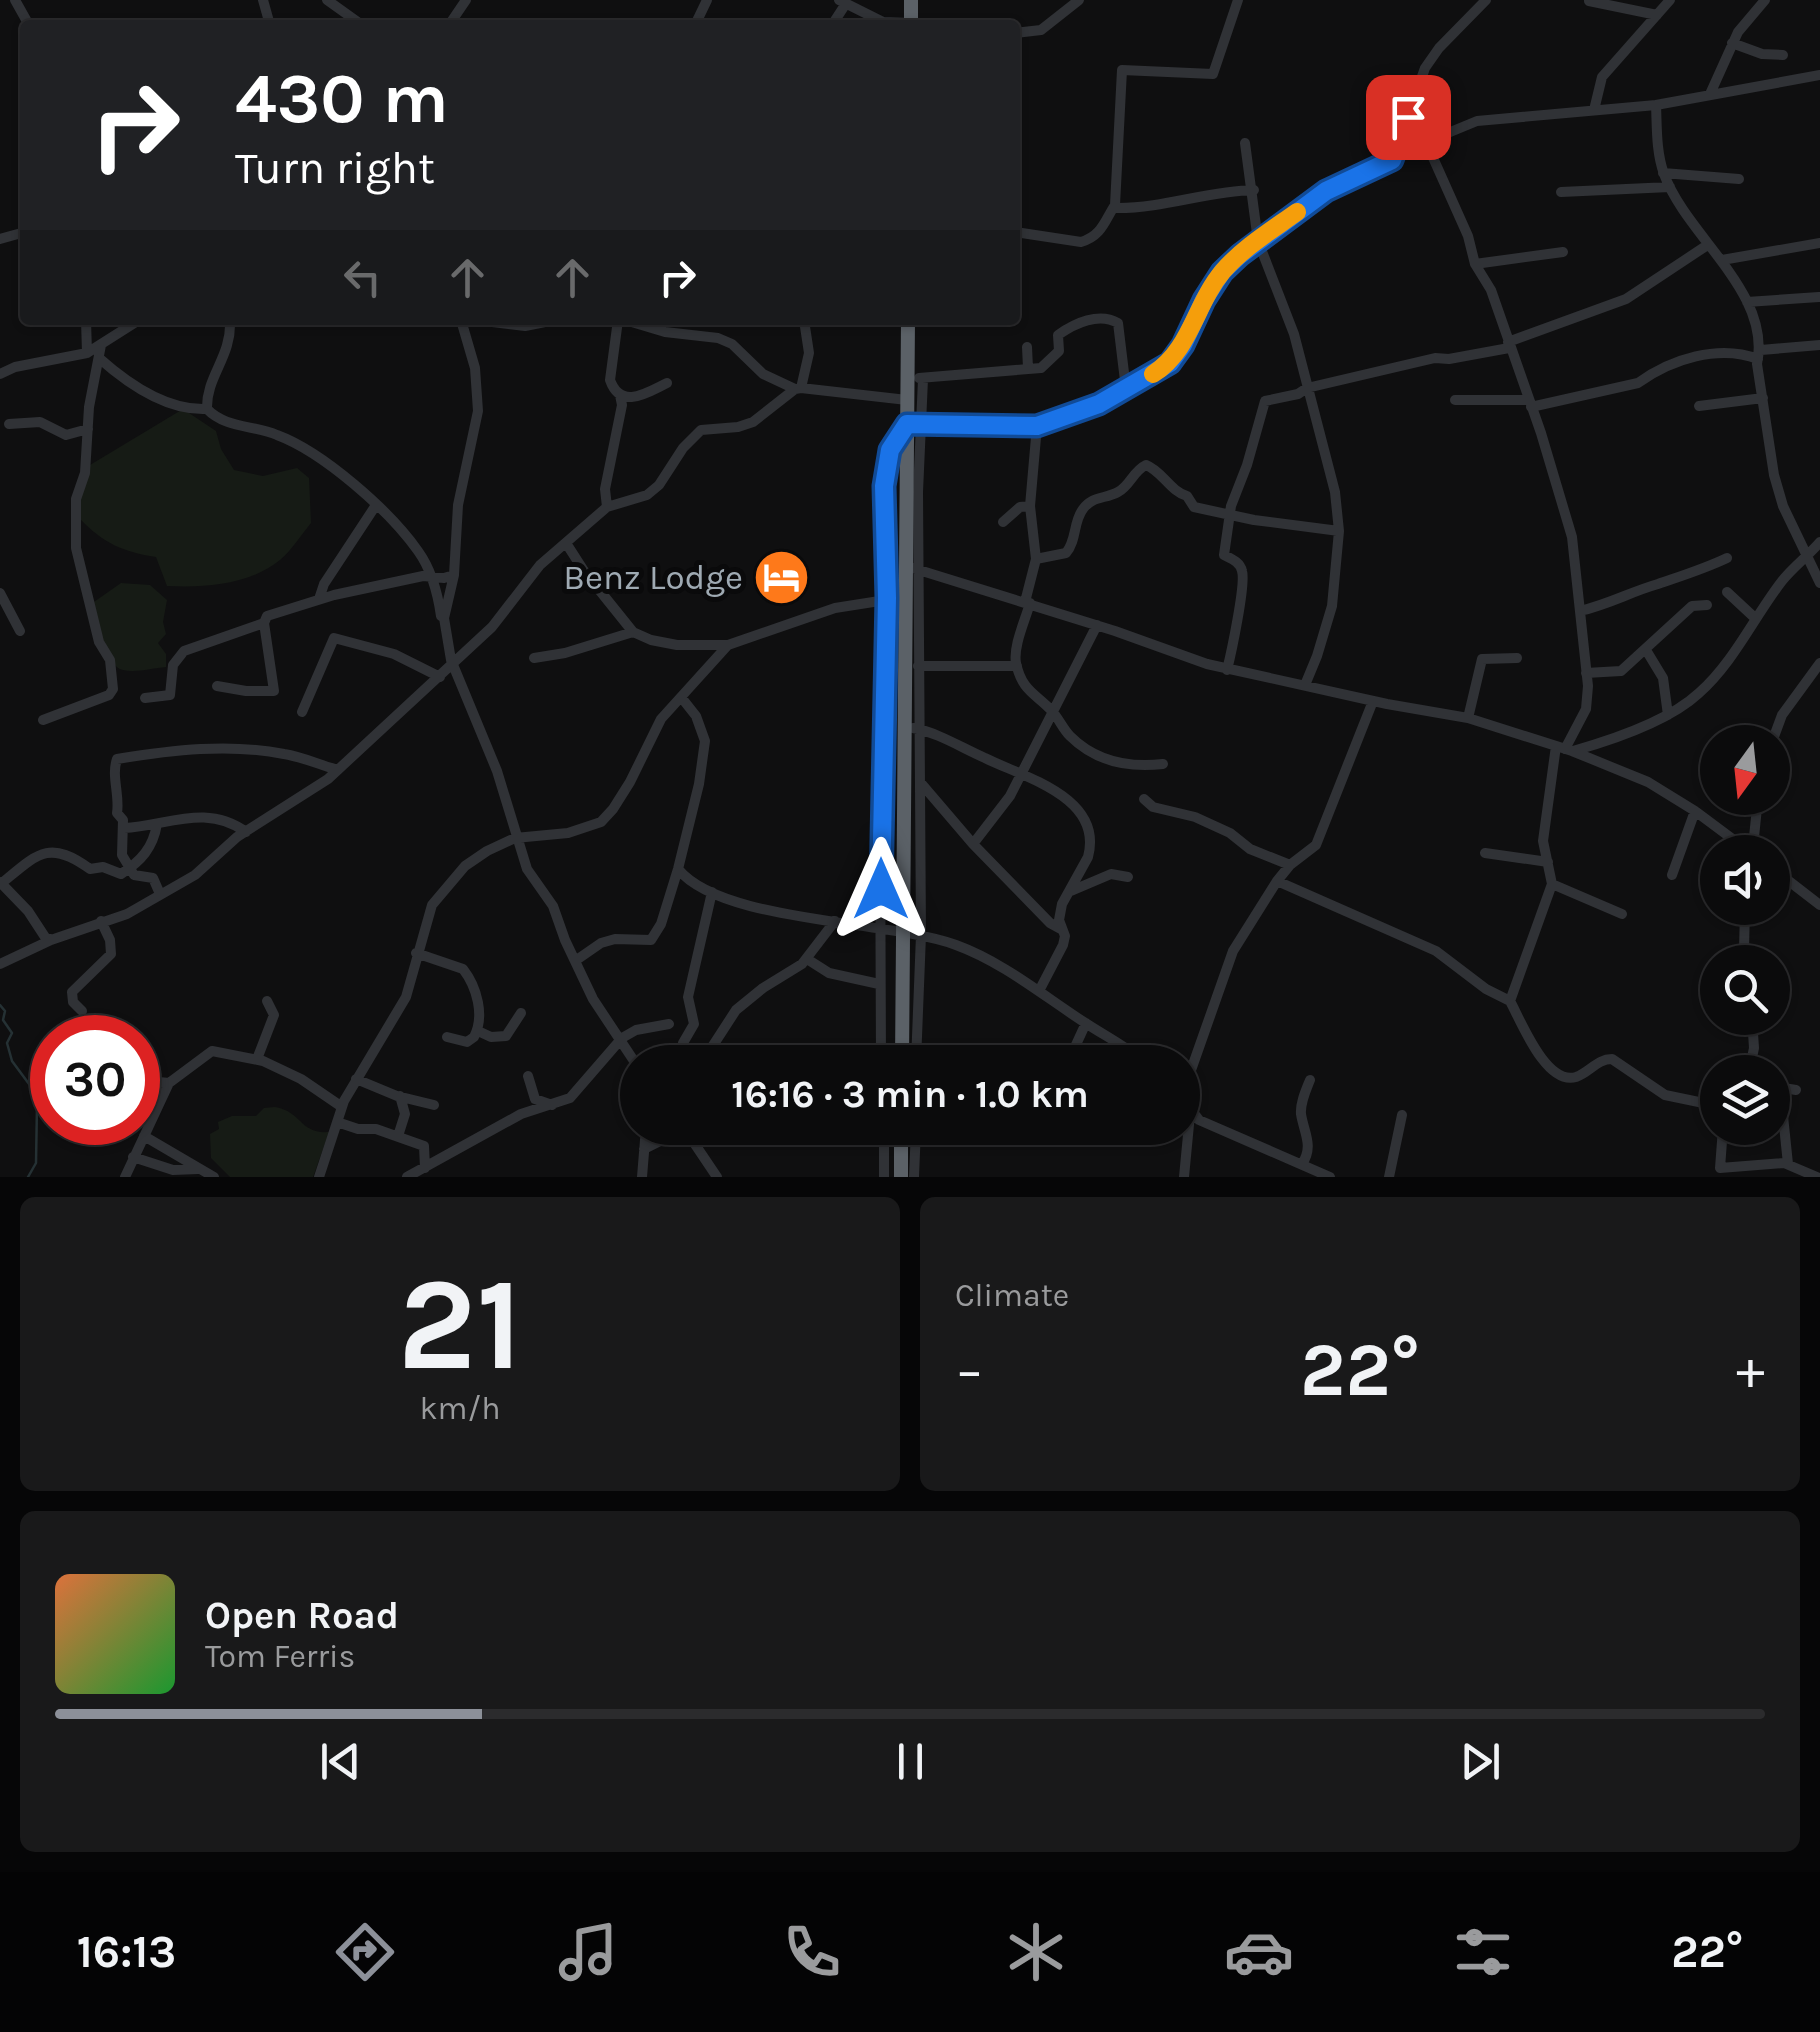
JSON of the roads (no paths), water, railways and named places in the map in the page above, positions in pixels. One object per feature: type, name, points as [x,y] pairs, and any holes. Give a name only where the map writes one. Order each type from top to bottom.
[{"type":"highway","points":[[902,1045],[904,768],[911,728],[905,596],[913,568],[914,423],[907,400],[916,378],[909,325]]},
{"type":"highway","points":[[901,1177],[902,1145]]},
{"type":"street","points":[[327,0],[339,4]]},
{"type":"street","points":[[1020,32],[1041,30],[1079,0]]},
{"type":"street","points":[[1020,233],[1081,242],[1090,240],[1108,222],[1115,205],[1122,70],[1213,74],[1238,0]]},
{"type":"street","points":[[1392,160],[1425,68],[1486,0]]},
{"type":"street","points":[[1594,110],[1602,77],[1670,0]]},
{"type":"street","points":[[1710,94],[1732,43],[1764,0]]},
{"type":"street","points":[[1589,1],[1657,15]]},
{"type":"street","points":[[842,2],[878,20]]},
{"type":"street","points":[[1732,43],[1762,54],[1783,55]]},
{"type":"street","points":[[914,423],[1037,426],[1099,404],[1170,363],[1222,272],[1258,241],[1326,191],[1477,121],[1656,104],[1820,75]]},
{"type":"street","points":[[1656,104],[1663,173],[1706,246],[1722,260],[1748,302],[1759,354],[1774,474],[1783,506],[1820,584]]},
{"type":"street","points":[[1426,142],[1490,290],[1530,403],[1572,537],[1580,610],[1586,709],[1564,749],[1544,841],[1552,884],[1510,1001]]},
{"type":"street","points":[[1245,143],[1258,241],[1294,334],[1335,492],[1338,531],[1330,616],[1305,686]]},
{"type":"street","points":[[1663,173],[1739,180]]},
{"type":"street","points":[[1561,192],[1670,186]]},
{"type":"street","points":[[1115,205],[1149,207],[1235,190],[1254,190]]},
{"type":"street","points":[[1722,260],[1820,243]]},
{"type":"street","points":[[1227,670],[1244,574],[1237,562],[1224,555],[1229,515],[1265,402],[1298,394],[1306,388],[1434,358],[1449,359],[1509,345],[1626,299],[1706,246]]},
{"type":"street","points":[[1476,264],[1563,252]]},
{"type":"street","points":[[1748,302],[1819,297]]},
{"type":"street","points":[[881,1045],[880,810],[886,770],[887,598],[884,486],[890,450],[914,423],[916,378],[1041,368],[1060,351],[1058,335],[1075,324],[1112,318],[1118,323],[1126,389]]},
{"type":"street","points":[[86,325],[86,353]]},
{"type":"street","points":[[0,374],[15,367],[86,353],[128,325]]},
{"type":"street","points":[[206,408],[230,342],[230,325]]},
{"type":"street","points":[[443,627],[454,575],[458,505],[478,411],[474,368],[462,325]]},
{"type":"street","points":[[607,506],[605,488],[622,405],[610,380],[621,325]]},
{"type":"street","points":[[640,325],[718,338],[732,344],[763,374],[798,388],[907,400]]},
{"type":"street","points":[[0,964],[51,940],[127,914],[196,875],[246,832],[338,770],[453,667],[492,628],[540,566],[607,506],[646,495],[701,430],[753,422],[798,388],[809,353],[805,325]]},
{"type":"street","points":[[43,720],[109,695],[114,689],[110,660],[99,642],[77,554],[76,500],[85,472],[100,345]]},
{"type":"street","points":[[1456,400],[1530,403],[1638,383],[1704,354],[1759,354],[1820,345]]},
{"type":"street","points":[[1027,348],[1028,368]]},
{"type":"street","points":[[99,358],[145,392],[206,408],[229,423],[276,434],[296,444],[344,476],[418,552],[430,576],[453,667],[497,770],[527,869],[553,906],[604,1017],[626,1045]]},
{"type":"street","points":[[620,395],[646,396],[667,383]]},
{"type":"street","points":[[1698,406],[1763,398]]},
{"type":"street","points":[[9,424],[40,422],[66,434],[88,429]]},
{"type":"street","points":[[1037,426],[1030,506],[1036,559],[1016,666],[1032,697],[1092,753],[1124,764],[1163,764]]},
{"type":"street","points":[[1036,559],[1066,553],[1084,507],[1092,500],[1120,491],[1146,464],[1187,496],[1194,507],[1338,531]]},
{"type":"street","points":[[319,599],[324,584],[376,505]]},
{"type":"street","points":[[1003,522],[1020,507],[1030,506]]},
{"type":"street","points":[[1564,749],[1604,742],[1668,714],[1699,693],[1786,576],[1820,542]]},
{"type":"street","points":[[566,543],[633,632]]},
{"type":"street","points":[[1580,610],[1616,602],[1727,558]]},
{"type":"street","points":[[917,1045],[921,935],[918,780],[911,728],[918,666],[913,568],[1227,670],[1468,718],[1564,749],[1648,782],[1727,835]]},
{"type":"street","points":[[217,686],[274,691],[266,616],[319,599],[430,576],[454,575]]},
{"type":"street","points":[[1727,592],[1756,619]]},
{"type":"street","points":[[0,593],[20,631]]},
{"type":"street","points":[[534,658],[633,632],[678,644],[728,645],[835,608],[905,596]]},
{"type":"street","points":[[1586,672],[1618,673],[1692,606],[1706,606]]},
{"type":"street","points":[[145,698],[170,695],[173,665],[184,651],[264,623]]},
{"type":"street","points":[[973,844],[998,815],[1023,773],[1097,625]]},
{"type":"street","points":[[302,712],[334,638],[394,654],[440,678]]},
{"type":"street","points":[[319,1177],[342,1107],[406,997],[432,905],[444,888],[487,850],[515,838],[568,833],[600,822],[614,809],[662,719],[728,645]]},
{"type":"street","points":[[1646,650],[1662,678],[1668,714]]},
{"type":"street","points":[[1468,718],[1482,659],[1517,658]]},
{"type":"street","points":[[1779,725],[1820,663]]},
{"type":"street","points":[[918,666],[1016,666]]},
{"type":"street","points":[[575,961],[601,943],[624,938],[646,941],[654,936],[678,869],[699,784],[705,741],[696,716],[681,697]]},
{"type":"street","points":[[1199,1045],[1233,951],[1277,881],[1322,836],[1373,701]]},
{"type":"street","points":[[911,728],[1043,782],[1066,799],[1086,828],[1090,847],[1062,904],[1063,945],[1038,991]]},
{"type":"street","points":[[160,894],[152,878],[140,878],[128,869],[122,855],[124,828],[117,813],[117,759],[176,749],[258,751],[288,754],[338,770]]},
{"type":"street","points":[[904,768],[1050,923],[1061,928]]},
{"type":"street","points":[[1144,799],[1153,808],[1195,817],[1230,833],[1250,849],[1290,865]]},
{"type":"street","points":[[1672,875],[1695,810]]},
{"type":"street","points":[[124,828],[209,816],[246,832]]},
{"type":"street","points":[[51,940],[44,937],[28,911],[1,883],[32,858],[52,850],[78,858],[90,868],[120,874],[152,845],[157,824]]},
{"type":"street","points":[[1486,853],[1548,862]]},
{"type":"street","points":[[678,869],[688,880],[712,892],[770,910],[904,930],[959,946],[1038,991],[1119,1045]]},
{"type":"street","points":[[1070,891],[1111,874],[1128,876]]},
{"type":"street","points":[[1277,881],[1436,951],[1510,1001],[1543,1060],[1564,1076],[1576,1076],[1602,1060],[1612,1059],[1665,1096],[1700,1103]]},
{"type":"street","points":[[1790,882],[1820,905]]},
{"type":"street","points":[[1552,884],[1622,914]]},
{"type":"street","points":[[1810,897],[1820,885]]},
{"type":"street","points":[[683,1045],[694,1024],[688,997],[712,892]]},
{"type":"street","points":[[82,1011],[73,1002],[72,992],[112,954],[101,922]]},
{"type":"street","points":[[713,1045],[736,1010],[807,958],[835,922]]},
{"type":"street","points":[[416,953],[451,962],[467,972],[478,1004],[478,1031],[467,1042],[447,1037]]},
{"type":"street","points":[[807,958],[828,973],[879,984]]},
{"type":"street","points":[[257,1059],[274,1015],[267,1001]]},
{"type":"street","points":[[478,1031],[492,1037],[506,1036],[521,1013]]},
{"type":"street","points":[[1076,1045],[1086,1023]]},
{"type":"street","points":[[407,1177],[424,1172],[521,1114],[570,1098],[622,1038],[636,1030],[668,1024]]},
{"type":"street","points":[[160,1102],[169,1083],[212,1051],[257,1059],[302,1079],[342,1107]]},
{"type":"street","points":[[528,1076],[535,1099],[553,1105]]},
{"type":"street","points":[[356,1079],[434,1105]]},
{"type":"street","points":[[1305,1169],[1308,1144],[1300,1110],[1310,1080]]},
{"type":"street","points":[[160,1082],[169,1083]]},
{"type":"street","points":[[1790,1089],[1796,1090]]},
{"type":"street","points":[[398,1136],[405,1114],[400,1096]]},
{"type":"street","points":[[1389,1177],[1402,1115]]},
{"type":"street","points":[[1200,1119],[1330,1177]]},
{"type":"street","points":[[337,1122],[352,1128],[376,1129],[424,1146],[424,1172]]},
{"type":"street","points":[[125,1177],[139,1145]]},
{"type":"street","points":[[156,1145],[195,1173]]},
{"type":"street","points":[[642,1177],[644,1145]]},
{"type":"street","points":[[644,1149],[652,1145]]},
{"type":"street","points":[[695,1145],[717,1177]]},
{"type":"street","points":[[884,1145],[884,1177]]},
{"type":"street","points":[[914,1177],[915,1145]]},
{"type":"street","points":[[1184,1177],[1189,1145]]},
{"type":"street","points":[[1721,1145],[1718,1173],[1788,1164],[1817,1177]]},
{"type":"street","points":[[1785,1145],[1788,1164]]},
{"type":"street","points":[[133,1156],[173,1170],[214,1177]]},
{"type":"waterway","points":[[0,1005],[5,1011],[3,1020],[12,1033],[7,1043],[12,1061],[32,1088],[37,1105],[36,1163],[28,1177]]},
{"type":"place","name":"Benz Lodge","points":[[782,577]]}]
